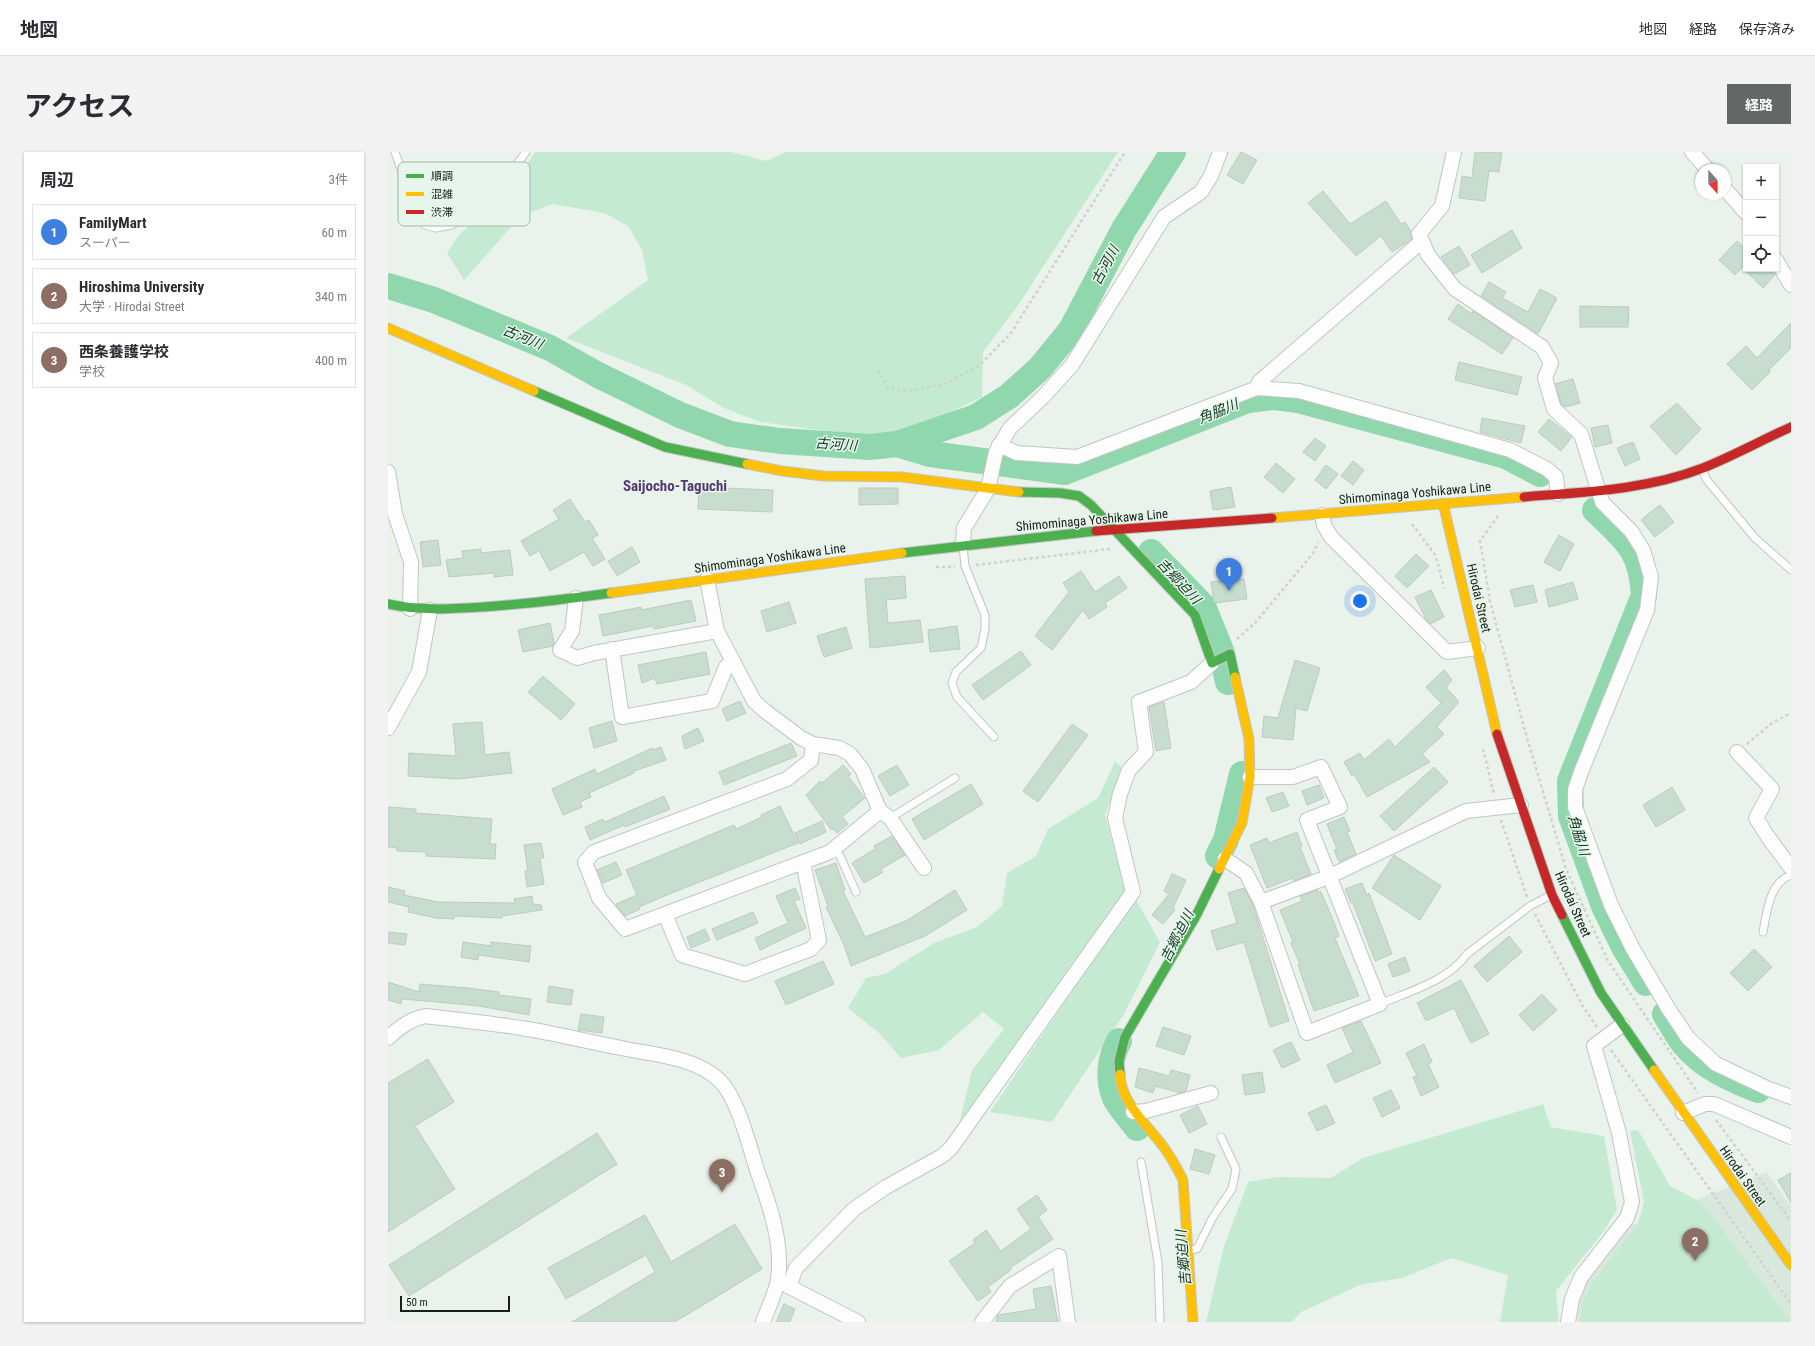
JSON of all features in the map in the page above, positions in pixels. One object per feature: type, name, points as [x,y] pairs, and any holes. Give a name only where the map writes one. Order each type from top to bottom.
[{"type":"street","points":[[963,545],[964,528],[989,486],[998,448],[1010,428],[1043,397],[1072,365],[1164,217],[1201,192],[1211,176],[1220,152]]},
{"type":"street","points":[[1454,152],[1442,206],[1419,234],[1421,242],[1428,255],[1455,289],[1542,347],[1551,363],[1545,378],[1554,409],[1581,434],[1598,491],[1605,506],[1631,531],[1643,550],[1649,565],[1651,584],[1647,610],[1581,772],[1575,790],[1575,807],[1611,905],[1637,955],[1688,1038],[1716,1064],[1791,1097]]},
{"type":"street","points":[[1692,152],[1703,164]]},
{"type":"street","points":[[1731,196],[1743,210]]},
{"type":"street","points":[[1257,388],[1259,382],[1421,242]]},
{"type":"street","points":[[1779,265],[1791,285]]},
{"type":"street","points":[[388,328],[665,447],[789,472],[823,476],[902,477],[989,486],[1029,493],[1060,493],[1079,496],[1091,504],[1116,529],[1196,615],[1214,662]]},
{"type":"street","points":[[998,448],[1017,453],[1077,457],[1257,388],[1299,391],[1510,450],[1547,469],[1556,477],[1558,494]]},
{"type":"street","name":"Shimominaga Yoshikawa Line","points":[[388,604],[430,610],[540,603],[963,545],[1116,529],[1323,520],[1443,503],[1598,491],[1652,482],[1702,468],[1791,427]]},
{"type":"street","points":[[388,472],[395,514],[411,562],[410,608]]},
{"type":"street","name":"Hirodai Street","points":[[1443,503],[1478,648],[1495,727],[1552,895],[1601,993],[1683,1113],[1791,1265]]},
{"type":"street","points":[[1323,520],[1331,537],[1447,652],[1478,648]]},
{"type":"street","points":[[707,579],[717,631],[732,662],[754,700],[765,711],[801,738],[813,744],[839,748],[850,754],[862,769],[885,814],[924,868]]},
{"type":"street","points":[[576,598],[572,631],[560,650],[577,658],[612,649],[717,631]]},
{"type":"street","points":[[388,728],[419,672],[430,610]]},
{"type":"street","points":[[612,649],[622,717],[712,701],[726,667],[732,662]]},
{"type":"street","points":[[763,1322],[782,1279],[796,1268],[854,1209],[886,1187],[942,1156],[951,1148],[1133,892],[1115,818],[1120,794],[1129,770],[1146,752],[1139,702],[1191,682],[1214,662],[1228,655],[1249,739],[1250,777],[1242,824],[1196,916],[1125,1037],[1120,1052],[1118,1066],[1120,1087],[1133,1112],[1170,1154],[1178,1166],[1183,1180],[1194,1322]]},
{"type":"street","points":[[813,744],[811,760],[787,779],[594,852],[585,862],[599,898],[625,929],[834,849],[885,814]]},
{"type":"street","points":[[1737,752],[1772,789],[1756,818],[1791,868]]},
{"type":"street","points":[[1225,859],[1246,873],[1261,902],[1307,1033],[1380,1004],[1328,877],[1307,820],[1340,807],[1321,767],[1293,777],[1250,777]]},
{"type":"street","points":[[1261,902],[1328,877],[1466,811],[1521,805]]},
{"type":"street","points":[[666,914],[682,955],[745,974],[811,949],[819,940],[803,862]]},
{"type":"street","points":[[388,1038],[400,1026],[412,1019],[424,1016],[526,1029],[681,1061],[702,1067],[722,1082],[732,1097],[761,1180],[774,1228],[782,1279]]},
{"type":"street","points":[[1568,1322],[1572,1300],[1581,1277],[1627,1218],[1632,1202],[1619,1133],[1594,1046],[1622,1025]]},
{"type":"street","points":[[1133,1112],[1146,1111],[1211,1093]]},
{"type":"street","points":[[1683,1113],[1705,1104],[1714,1104],[1791,1137]]},
{"type":"street","points":[[982,1322],[1010,1286],[1059,1256],[1068,1322]]},
{"type":"street","points":[[782,1279],[858,1322]]},
{"type":"lane","points":[[395,152],[399,162]]},
{"type":"lane","points":[[519,162],[526,152]]},
{"type":"lane","points":[[430,226],[436,228],[447,226]]},
{"type":"lane","points":[[1702,468],[1706,479],[1755,538],[1791,570]]},
{"type":"lane","points":[[963,545],[965,566],[985,615],[985,628],[981,648],[956,672],[952,683],[957,697],[994,737]]},
{"type":"lane","points":[[885,814],[955,778]]},
{"type":"lane","points":[[834,849],[840,856],[856,892]]},
{"type":"lane","points":[[1762,932],[1773,892],[1784,878],[1791,875]]},
{"type":"lane","points":[[1380,1004],[1449,974],[1460,965],[1467,954],[1530,906],[1552,895]]},
{"type":"lane","points":[[1189,1250],[1198,1249],[1213,1217],[1232,1189],[1236,1169],[1220,1137]]},
{"type":"lane","points":[[1141,1162],[1158,1262],[1160,1322]]},
{"type":"path","points":[[878,370],[888,388],[907,391],[946,384],[979,366],[1011,333],[1125,152]]},
{"type":"path","points":[[1500,512],[1480,541],[1490,601],[1525,731],[1566,869],[1608,961],[1705,1104],[1791,1221]]},
{"type":"path","points":[[1228,655],[1228,648],[1256,622],[1314,552],[1323,520]]},
{"type":"path","points":[[1410,521],[1436,556],[1445,592]]},
{"type":"path","points":[[933,568],[965,566],[1132,547]]},
{"type":"path","points":[[1737,752],[1772,723],[1791,713]]},
{"type":"path","points":[[1482,748],[1497,808],[1530,906],[1582,1005],[1791,1304]]},
{"type":"shaded area","points":[[1767,1172],[1791,1206],[1791,1322],[1577,1322],[1580,1292],[1619,1230]]},
{"type":"green space","points":[[535,152],[731,152],[766,161],[786,152],[1118,152],[1017,307],[983,352],[982,397],[948,413],[903,431],[867,437],[760,422],[724,408],[686,385],[566,338],[648,280],[642,250],[628,226],[604,213],[553,204],[530,213],[530,162],[529,162]]},
{"type":"green space","points":[[469,226],[512,226],[464,280],[447,253],[459,235]]},
{"type":"green space","points":[[1115,762],[1125,770],[1105,814],[1125,890],[1073,969],[959,1125],[972,1070],[1004,1029],[983,1012],[939,1050],[901,1058],[879,1033],[848,1008],[866,978],[885,974],[934,943],[977,927],[1002,906],[1007,873],[1036,856],[1048,829],[1098,798]]},
{"type":"green space","points":[[1135,898],[1160,942],[1124,1014],[1052,1122],[990,1112]]},
{"type":"green space","points":[[1543,1104],[1551,1127],[1604,1136],[1617,1210],[1604,1231],[1556,1291],[1559,1322],[1500,1322],[1508,1275],[1451,1258],[1402,1278],[1360,1285],[1301,1312],[1292,1322],[1206,1322],[1224,1246],[1248,1182],[1278,1177],[1331,1178],[1363,1158]]},
{"type":"green space","points":[[1638,1130],[1670,1186],[1703,1203],[1791,1322],[1580,1322],[1583,1303],[1592,1283],[1638,1224],[1644,1202],[1630,1131]]},
{"type":"building","points":[[1241,152],[1257,160],[1243,184],[1227,175]]},
{"type":"building","points":[[1475,152],[1502,152],[1499,172],[1489,171],[1485,201],[1459,198],[1462,176],[1472,178]]},
{"type":"building","points":[[1323,191],[1350,224],[1386,201],[1401,224],[1405,222],[1411,231],[1412,239],[1392,252],[1381,236],[1356,256],[1308,203]]},
{"type":"building","points":[[1512,230],[1522,248],[1482,273],[1471,255]]},
{"type":"building","points":[[1737,241],[1743,246],[1743,266],[1735,275],[1719,260]]},
{"type":"building","points":[[1459,246],[1470,265],[1454,274],[1441,257]]},
{"type":"building","points":[[1747,272],[1772,272],[1775,275],[1763,288]]},
{"type":"building","points":[[1489,282],[1506,292],[1502,298],[1528,312],[1540,289],[1557,298],[1538,334],[1481,296]]},
{"type":"building","points":[[1458,304],[1472,314],[1473,311],[1513,338],[1502,354],[1448,319]]},
{"type":"building","points":[[1580,306],[1629,307],[1628,327],[1580,327]]},
{"type":"building","points":[[1791,323],[1791,348],[1752,390],[1727,364],[1746,346],[1757,358]]},
{"type":"building","points":[[1459,362],[1522,377],[1517,395],[1455,380]]},
{"type":"building","points":[[1573,379],[1580,403],[1565,407],[1562,405],[1555,384]]},
{"type":"building","points":[[1677,403],[1701,429],[1676,455],[1650,426]]},
{"type":"building","points":[[1482,418],[1525,426],[1521,443],[1480,432]]},
{"type":"building","points":[[1549,419],[1572,437],[1561,451],[1538,432]]},
{"type":"building","points":[[1608,425],[1612,443],[1595,447],[1591,428]]},
{"type":"building","points":[[1315,438],[1326,446],[1315,461],[1303,452]]},
{"type":"building","points":[[1633,442],[1640,459],[1625,466],[1617,448]]},
{"type":"building","points":[[1353,461],[1364,470],[1353,485],[1341,476]]},
{"type":"building","points":[[1276,463],[1295,479],[1283,493],[1264,477]]},
{"type":"building","points":[[1326,465],[1338,474],[1326,489],[1315,480]]},
{"type":"building","points":[[699,487],[773,490],[772,512],[698,509]]},
{"type":"building","points":[[1231,487],[1235,507],[1213,510],[1210,491]]},
{"type":"building","points":[[859,488],[898,488],[898,504],[859,505]]},
{"type":"building","points":[[570,499],[585,522],[589,520],[598,535],[592,538],[605,559],[593,566],[584,552],[550,571],[539,551],[530,556],[521,541],[559,519],[553,510]]},
{"type":"building","points":[[1660,505],[1674,522],[1655,537],[1641,520]]},
{"type":"building","points":[[1559,535],[1574,544],[1560,571],[1544,562]]},
{"type":"building","points":[[438,540],[441,565],[423,567],[420,542]]},
{"type":"building","points":[[632,547],[640,562],[617,576],[608,561]]},
{"type":"building","points":[[481,549],[481,553],[510,550],[513,575],[494,577],[494,573],[449,577],[446,560],[463,558],[462,551]]},
{"type":"building","points":[[1416,554],[1429,566],[1407,588],[1395,576]]},
{"type":"building","points":[[1081,571],[1095,592],[1119,576],[1127,588],[1105,603],[1107,607],[1089,619],[1083,610],[1052,650],[1035,636],[1069,592],[1063,583]]},
{"type":"building","points":[[905,576],[906,598],[886,600],[888,623],[920,620],[923,642],[870,648],[865,579]]},
{"type":"building","points":[[1244,579],[1247,599],[1214,603],[1211,582]]},
{"type":"building","points":[[1573,582],[1578,599],[1549,607],[1545,590]]},
{"type":"building","points":[[1533,585],[1537,602],[1515,607],[1510,590]]},
{"type":"building","points":[[1431,590],[1444,617],[1430,624],[1415,597]]},
{"type":"building","points":[[691,600],[696,621],[654,629],[653,626],[603,636],[599,615],[641,607],[641,610]]},
{"type":"building","points":[[789,602],[796,623],[767,632],[761,611]]},
{"type":"building","points":[[550,623],[554,643],[553,646],[523,652],[518,630]]},
{"type":"building","points":[[957,626],[960,649],[930,652],[928,630]]},
{"type":"building","points":[[846,627],[852,648],[824,657],[817,636]]},
{"type":"building","points":[[1021,651],[1031,665],[983,700],[972,685]]},
{"type":"building","points":[[706,652],[710,674],[657,684],[655,678],[642,683],[638,665]]},
{"type":"building","points":[[1295,660],[1320,668],[1307,711],[1296,708],[1293,740],[1262,737],[1264,716],[1278,718]]},
{"type":"building","points":[[1444,670],[1452,680],[1446,687],[1459,702],[1437,727],[1444,734],[1422,754],[1430,762],[1367,797],[1354,774],[1352,776],[1344,762],[1360,753],[1364,760],[1389,739],[1395,747],[1441,703],[1426,687]]},
{"type":"building","points":[[543,676],[575,704],[561,720],[528,692]]},
{"type":"building","points":[[740,701],[746,713],[727,721],[722,709]]},
{"type":"building","points":[[1164,702],[1171,748],[1156,751],[1149,707]]},
{"type":"building","points":[[612,721],[617,741],[594,748],[589,728]]},
{"type":"building","points":[[482,722],[485,755],[509,752],[512,773],[458,779],[408,776],[409,753],[456,756],[453,724]]},
{"type":"building","points":[[1072,724],[1088,735],[1038,802],[1023,791]]},
{"type":"building","points":[[698,728],[704,741],[685,749],[682,736]]},
{"type":"building","points":[[791,743],[797,756],[724,785],[719,772]]},
{"type":"building","points":[[661,747],[666,760],[634,771],[634,773],[589,793],[591,797],[580,802],[582,807],[563,815],[552,789],[595,769],[597,774],[652,748],[653,750]]},
{"type":"building","points":[[843,765],[851,774],[848,776],[865,798],[842,817],[848,824],[837,833],[834,829],[831,830],[806,795],[820,781],[822,783]]},
{"type":"building","points":[[897,765],[909,785],[890,796],[878,776]]},
{"type":"building","points":[[1434,767],[1448,782],[1394,831],[1380,816]]},
{"type":"building","points":[[971,784],[983,804],[924,840],[912,819]]},
{"type":"building","points":[[1319,785],[1324,798],[1307,805],[1302,791]]},
{"type":"building","points":[[1672,787],[1685,810],[1656,827],[1643,805]]},
{"type":"building","points":[[1283,792],[1289,806],[1272,812],[1266,798]]},
{"type":"building","points":[[664,796],[670,809],[625,827],[624,825],[590,840],[585,827],[603,819],[605,822]]},
{"type":"building","points":[[780,806],[798,843],[667,895],[639,907],[640,909],[625,916],[617,906],[616,904],[637,895],[626,870],[734,825],[736,829],[762,817],[761,815]]},
{"type":"building","points":[[388,807],[416,809],[416,813],[492,819],[490,844],[496,844],[495,859],[426,856],[426,852],[397,851],[397,848],[388,847]]},
{"type":"building","points":[[1344,817],[1350,831],[1347,832],[1356,854],[1339,862],[1334,850],[1337,849],[1327,824]]},
{"type":"building","points":[[822,821],[826,832],[800,844],[795,833]]},
{"type":"building","points":[[1297,832],[1302,846],[1300,847],[1311,874],[1294,881],[1293,878],[1267,888],[1250,845],[1267,838],[1269,843]]},
{"type":"building","points":[[892,836],[905,855],[881,869],[883,872],[864,883],[852,863],[875,849],[874,846]]},
{"type":"building","points":[[541,843],[544,858],[540,858],[544,884],[527,887],[525,871],[528,871],[524,845]]},
{"type":"building","points":[[1394,855],[1441,886],[1420,920],[1372,888]]},
{"type":"building","points":[[616,862],[622,875],[603,883],[597,870]]},
{"type":"building","points":[[836,863],[845,890],[843,891],[865,937],[906,921],[955,890],[967,910],[925,936],[851,966],[844,945],[826,907],[828,906],[815,870]]},
{"type":"building","points":[[1172,874],[1186,880],[1173,908],[1175,910],[1163,924],[1152,915],[1169,894],[1164,891]]},
{"type":"building","points":[[1362,883],[1367,896],[1369,893],[1392,954],[1375,961],[1353,903],[1351,903],[1345,889]]},
{"type":"building","points":[[388,887],[405,891],[404,895],[438,902],[515,903],[514,899],[532,896],[533,904],[541,905],[542,910],[502,916],[502,918],[454,916],[454,919],[436,918],[408,912],[409,907],[388,902]]},
{"type":"building","points":[[795,888],[800,899],[794,901],[806,928],[760,950],[755,938],[788,923],[776,896]]},
{"type":"building","points":[[1244,888],[1253,905],[1289,1021],[1270,1027],[1244,942],[1217,950],[1211,931],[1237,923],[1228,893]]},
{"type":"building","points":[[1318,890],[1319,893],[1321,892],[1334,922],[1339,936],[1335,938],[1359,996],[1314,1011],[1298,965],[1300,964],[1291,943],[1293,942],[1280,910],[1302,901],[1300,896]]},
{"type":"building","points":[[753,912],[758,923],[717,940],[712,929]]},
{"type":"building","points":[[705,929],[710,940],[691,948],[687,937]]},
{"type":"building","points":[[389,932],[407,934],[405,945],[388,943]]},
{"type":"building","points":[[1509,936],[1522,952],[1487,982],[1474,966]]},
{"type":"building","points":[[463,942],[491,946],[491,942],[531,946],[529,962],[478,955],[478,960],[461,957]]},
{"type":"building","points":[[1754,949],[1772,967],[1748,991],[1730,973]]},
{"type":"building","points":[[1405,957],[1410,971],[1393,977],[1388,964]]},
{"type":"building","points":[[823,961],[834,984],[786,1005],[775,981]]},
{"type":"building","points":[[1461,980],[1489,1034],[1471,1043],[1454,1008],[1426,1021],[1417,1003]]},
{"type":"building","points":[[388,982],[419,992],[420,984],[499,992],[499,995],[531,999],[529,1015],[479,1006],[437,1002],[402,999],[401,1004],[388,1000]]},
{"type":"building","points":[[549,986],[573,990],[571,1005],[547,1002]]},
{"type":"building","points":[[1542,994],[1557,1010],[1533,1031],[1519,1015]]},
{"type":"building","points":[[581,1014],[604,1017],[602,1033],[578,1030]]},
{"type":"building","points":[[1361,1021],[1381,1063],[1335,1083],[1327,1065],[1353,1052],[1342,1028]]},
{"type":"building","points":[[1163,1027],[1191,1036],[1184,1055],[1156,1046]]},
{"type":"building","points":[[1291,1042],[1300,1060],[1282,1068],[1273,1050]]},
{"type":"building","points":[[1424,1044],[1432,1062],[1428,1064],[1439,1087],[1421,1096],[1413,1077],[1417,1076],[1406,1053]]},
{"type":"building","points":[[428,1059],[454,1102],[415,1126],[455,1189],[388,1232],[388,1083]]},
{"type":"building","points":[[1139,1068],[1169,1076],[1171,1070],[1190,1075],[1186,1091],[1180,1093],[1155,1086],[1153,1093],[1135,1087]]},
{"type":"building","points":[[1262,1072],[1265,1092],[1245,1095],[1242,1075]]},
{"type":"building","points":[[1391,1090],[1400,1108],[1382,1117],[1373,1098]]},
{"type":"building","points":[[1326,1105],[1335,1123],[1317,1131],[1308,1113]]},
{"type":"building","points":[[1198,1106],[1207,1124],[1189,1133],[1180,1115]]},
{"type":"building","points":[[597,1133],[617,1164],[409,1296],[389,1265]]},
{"type":"building","points":[[1195,1149],[1215,1155],[1209,1174],[1190,1169]]},
{"type":"building","points":[[1791,1173],[1791,1203],[1778,1180]]},
{"type":"building","points":[[1037,1195],[1047,1210],[1038,1217],[1053,1239],[1010,1268],[1011,1270],[988,1287],[991,1292],[978,1301],[949,1261],[975,1243],[973,1240],[986,1230],[1001,1251],[1031,1229],[1017,1209]]},
{"type":"building","points":[[645,1215],[671,1262],[735,1224],[762,1269],[675,1322],[572,1322],[655,1272],[646,1255],[566,1299],[548,1268]]},
{"type":"building","points":[[1051,1286],[1058,1322],[996,1322],[998,1315],[1036,1309],[1033,1289]]},
{"type":"building","points":[[784,1304],[795,1309],[790,1322],[776,1322]]},
{"type":"waterway","name":"古河川","points":[[388,286],[434,300],[550,348],[598,375],[680,415],[730,434],[780,441],[870,447],[897,444],[976,417],[1009,396],[1040,368],[1071,330],[1124,229],[1173,152]]},
{"type":"waterway","name":"角脇川","points":[[897,444],[930,454],[1065,472],[1248,400],[1274,397],[1298,400],[1506,456],[1540,474]]},
{"type":"waterway","name":"角脇川","points":[[1595,510],[1630,546],[1639,567],[1644,595],[1570,781],[1571,816],[1604,906],[1624,947],[1646,983]]},
{"type":"waterway","name":"吉郷迫川","points":[[1151,552],[1203,606],[1222,653],[1228,682]]},
{"type":"waterway","name":"吉郷迫川","points":[[1218,856],[1226,840],[1242,774]]},
{"type":"waterway","name":"角脇川","points":[[1665,1014],[1684,1044],[1708,1066],[1727,1077],[1758,1090]]},
{"type":"waterway","name":"吉郷迫川","points":[[1119,1041],[1113,1054],[1110,1076],[1111,1083],[1117,1102],[1137,1128]]},
{"type":"traffic: fast","points":[[534,391],[665,447],[747,464]]},
{"type":"traffic: fast","points":[[1019,492],[1060,493],[1079,496],[1091,505],[1195,615],[1212,663],[1230,654],[1235,677]]},
{"type":"traffic: fast","points":[[902,553],[1096,531]]},
{"type":"traffic: fast","points":[[388,604],[423,609],[459,608],[531,603],[611,593]]},
{"type":"traffic: fast","points":[[1120,1074],[1119,1061],[1125,1037],[1196,916],[1219,869]]},
{"type":"traffic: fast","points":[[1562,915],[1601,993],[1654,1070]]},
{"type":"traffic: slow","points":[[388,328],[534,391]]},
{"type":"traffic: slow","points":[[747,464],[782,471],[823,476],[902,477],[1019,492]]},
{"type":"traffic: slow","points":[[1272,518],[1524,497]]},
{"type":"traffic: slow","points":[[1443,503],[1497,734]]},
{"type":"traffic: slow","points":[[611,593],[902,553]]},
{"type":"traffic: slow","points":[[1219,869],[1242,823],[1250,777],[1249,739],[1235,677]]},
{"type":"traffic: slow","points":[[1654,1070],[1791,1265]]},
{"type":"traffic: slow","points":[[1120,1074],[1121,1084],[1135,1112],[1168,1153],[1183,1180],[1193,1322]]},
{"type":"traffic: jam","points":[[1524,497],[1615,489],[1659,481],[1703,468],[1791,427]]},
{"type":"traffic: jam","points":[[1096,531],[1272,518]]},
{"type":"traffic: jam","points":[[1497,734],[1552,895],[1562,915]]},
{"type":"place","name":"FamilyMart","points":[[1229,591]]},
{"type":"place","name":"西条養護学校","points":[[722,1192]]},
{"type":"place","name":"Hiroshima University","points":[[1695,1261]]},
{"type":"district","name":"Saijocho-Taguchi","points":[[675,486]]}]
